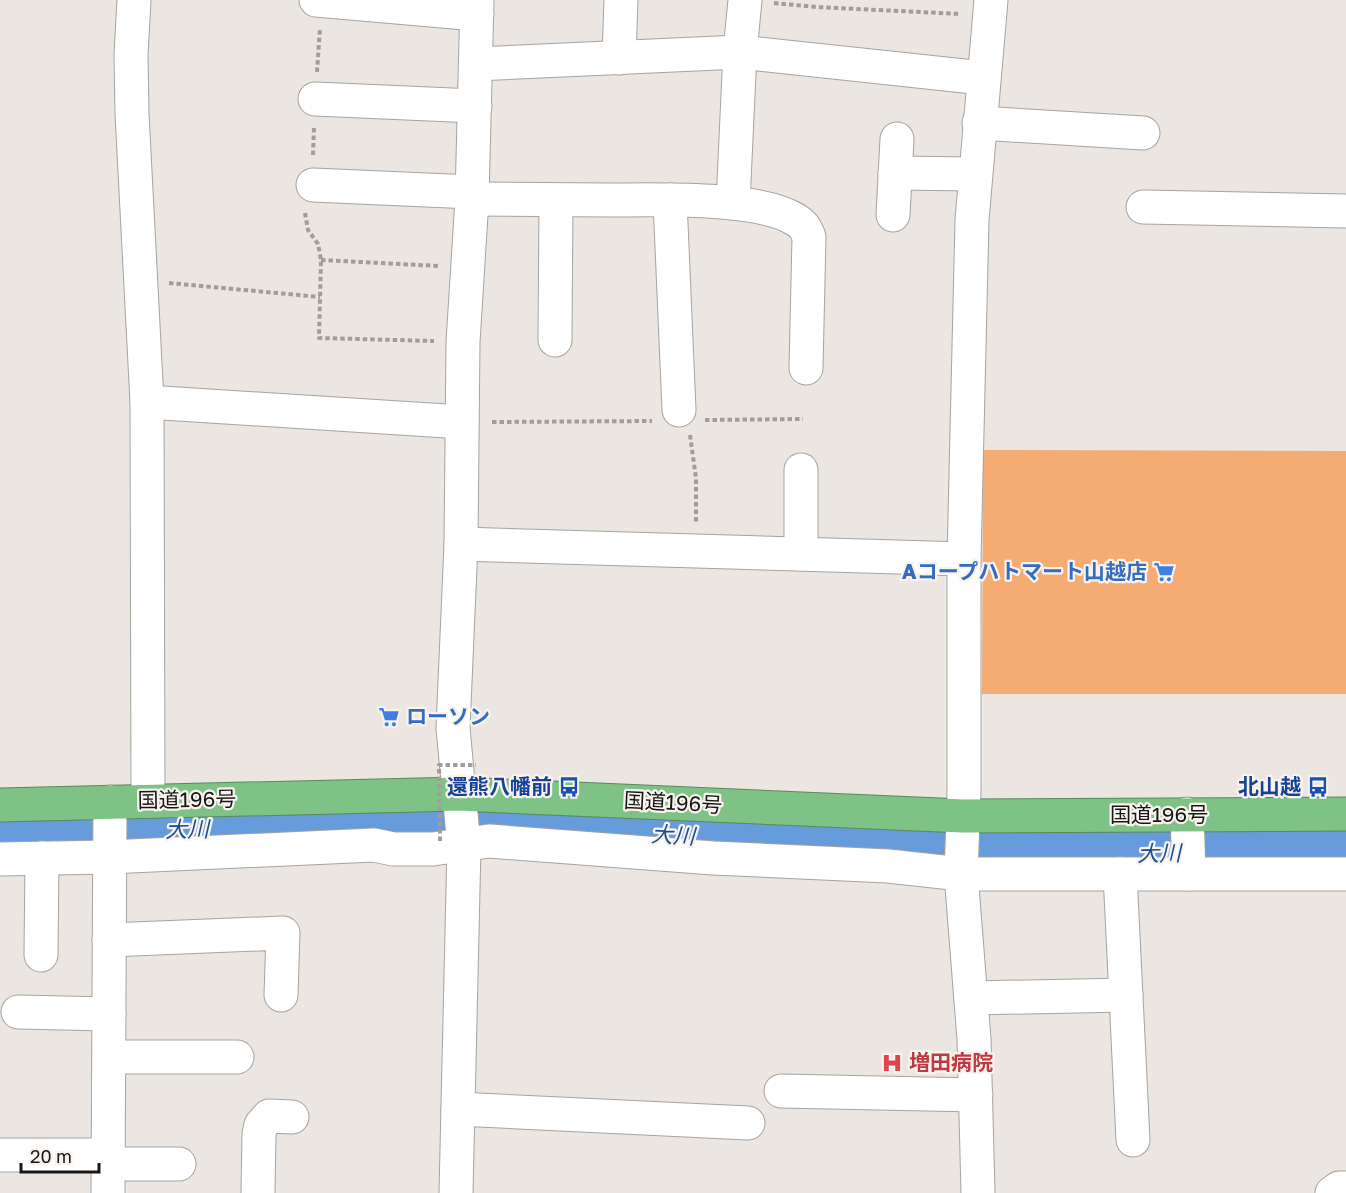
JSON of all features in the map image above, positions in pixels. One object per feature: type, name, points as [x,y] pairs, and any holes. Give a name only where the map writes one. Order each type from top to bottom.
[{"type":"highway","name":"国道196号","points":[[0,805],[110,830],[148,801],[457,825],[962,849],[1188,848],[1346,814]]},
{"type":"street","points":[[134,0],[131,55],[132,114],[147,402],[148,801]]},
{"type":"street","points":[[316,0],[477,7],[472,195],[463,342],[461,544],[453,728],[457,825],[456,1193]]},
{"type":"street","points":[[619,58],[621,0]]},
{"type":"street","points":[[734,203],[740,52],[758,1]]},
{"type":"street","points":[[978,1193],[976,1095],[962,849],[964,559],[972,220],[990,8]]},
{"type":"street","points":[[476,64],[740,52],[983,78]]},
{"type":"street","points":[[315,99],[475,106]]},
{"type":"street","points":[[979,123],[1143,133]]},
{"type":"street","points":[[893,215],[897,139]]},
{"type":"street","points":[[895,173],[975,174]]},
{"type":"street","points":[[313,185],[556,200],[670,200],[734,203],[766,209],[794,218],[806,227],[809,237],[806,368]]},
{"type":"street","points":[[555,340],[556,200]]},
{"type":"street","points":[[670,200],[673,417]]},
{"type":"street","points":[[1143,207],[1346,211]]},
{"type":"street","points":[[147,402],[462,422]]},
{"type":"street","points":[[801,470],[801,554]]},
{"type":"street","points":[[461,544],[964,559]]},
{"type":"street","points":[[0,859],[42,858],[110,830],[316,847],[375,845],[393,849],[433,849],[457,825]]},
{"type":"street","points":[[457,825],[489,841],[713,858],[888,866],[962,849],[1120,874],[1188,848],[1346,874]]},
{"type":"street","points":[[108,1171],[110,830]]},
{"type":"street","points":[[41,955],[42,858]]},
{"type":"street","points":[[1120,874],[1133,1140]]},
{"type":"street","points":[[109,940],[283,933],[281,994]]},
{"type":"street","points":[[971,998],[1126,995]]},
{"type":"street","points":[[18,1012],[109,1014]]},
{"type":"street","points":[[109,1057],[237,1057]]},
{"type":"street","points":[[781,1091],[976,1095]]},
{"type":"street","points":[[458,1108],[748,1123]]},
{"type":"street","points":[[258,1193],[261,1125],[269,1116],[291,1117]]},
{"type":"street","points":[[0,1155],[108,1171],[178,1164]]},
{"type":"street","points":[[1332,1193],[1339,1188],[1346,1188]]},
{"type":"path","points":[[322,0],[315,99],[313,185],[305,214],[308,230],[318,244],[321,260],[319,338],[463,342]]},
{"type":"path","points":[[758,1],[816,7],[990,8]]},
{"type":"path","points":[[321,260],[468,267]]},
{"type":"path","points":[[140,280],[320,297]]},
{"type":"path","points":[[462,422],[673,417],[803,419]]},
{"type":"path","points":[[673,417],[696,478],[695,551]]},
{"type":"path","points":[[457,825],[439,765],[476,765]]},
{"type":"building","name":"Aコープハトマート山越店","points":[[983,450],[1346,451],[1346,694],[982,694]]},
{"type":"waterway","name":"大川","points":[[0,832],[86,828],[488,824],[1012,855],[1346,851]]},
{"type":"place","name":"Aコープハトマート山越店","points":[[1164,572]]},
{"type":"place","name":"ローソン","points":[[389,717]]},
{"type":"place","name":"還熊八幡前","points":[[569,787]]},
{"type":"place","name":"北山越","points":[[1318,787]]},
{"type":"place","name":"増田病院","points":[[892,1063]]}]
